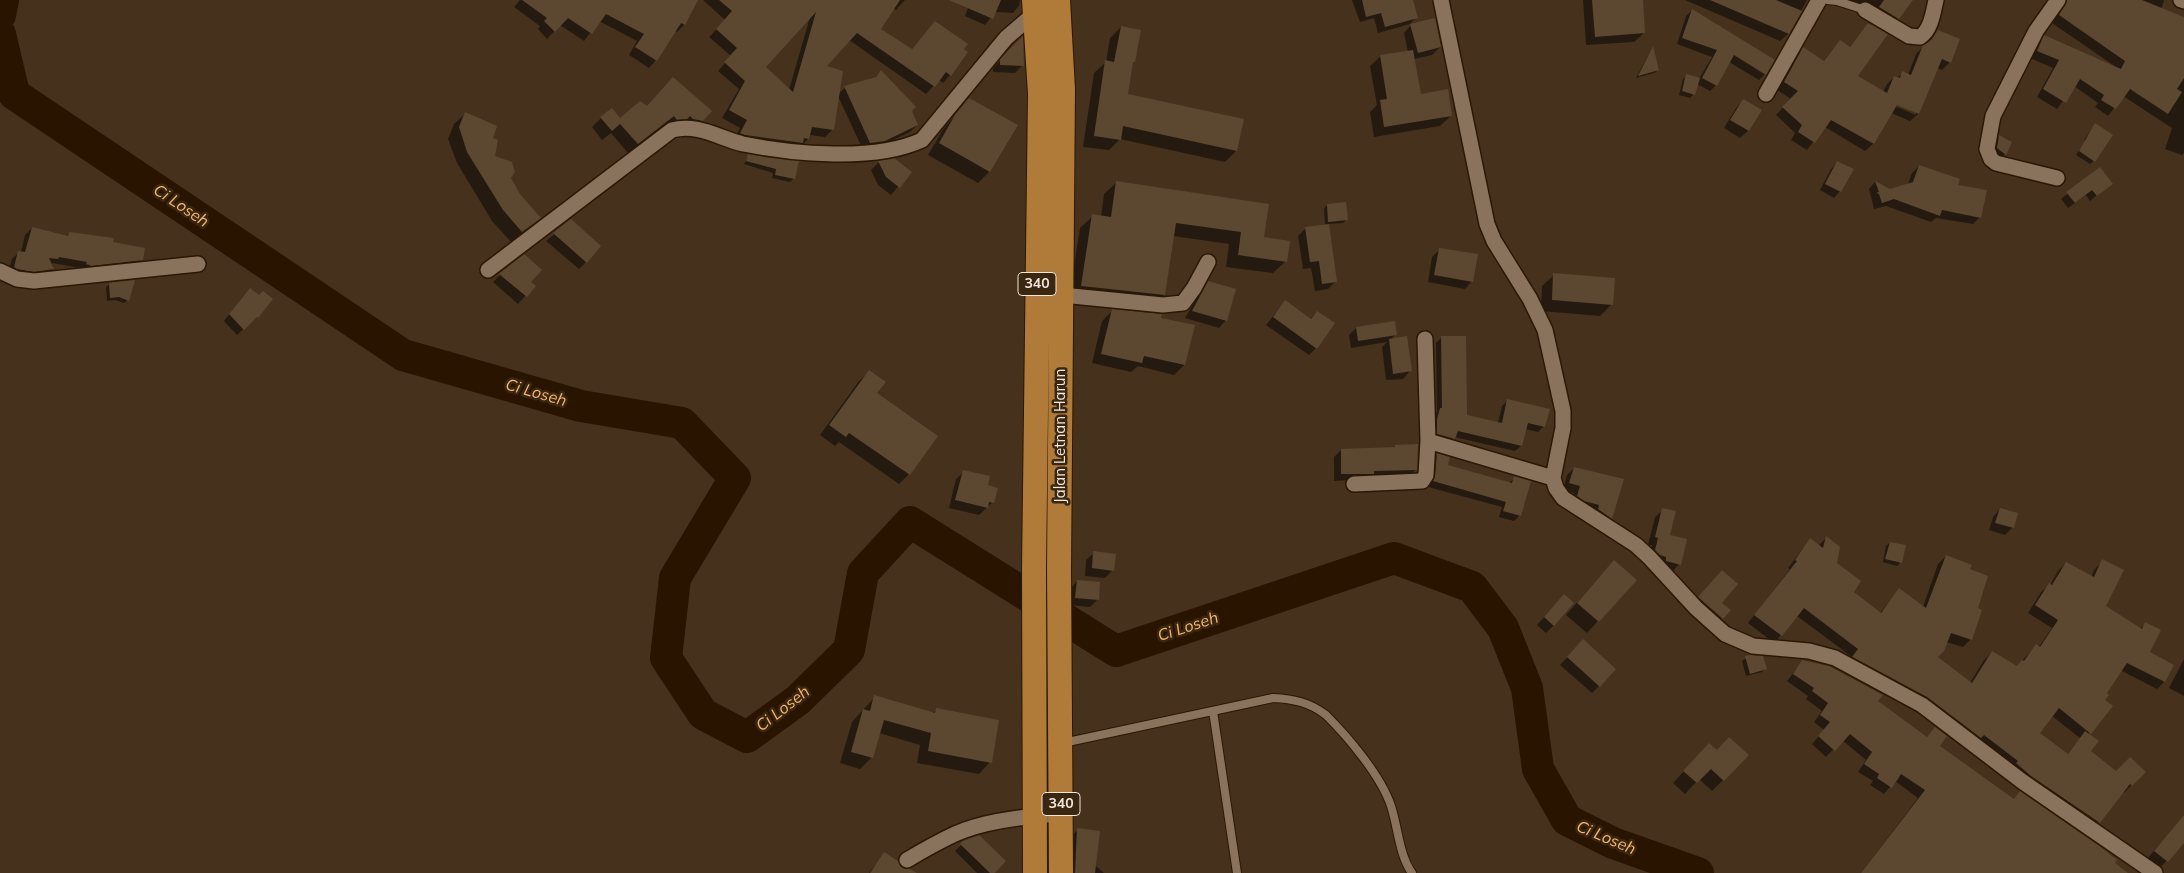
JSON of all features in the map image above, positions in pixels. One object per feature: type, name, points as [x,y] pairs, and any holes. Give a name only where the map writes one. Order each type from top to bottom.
[{"type":"main road","name":"Jalan Letnan Harun","points":[[1058,0],[1063,89],[1059,569],[1062,739],[1061,873]]},
{"type":"main road","name":"Jalan Letnan Harun","points":[[1035,6],[1040,103],[1034,569],[1035,873]]},
{"type":"street","points":[[1441,0],[1487,224],[1494,241],[1538,314],[1545,330],[1560,394],[1563,428],[1553,478],[1556,488],[1563,498],[1636,545],[1696,608],[1725,634],[1753,646],[1809,651],[1835,658],[1922,704],[2023,782],[2156,873]]},
{"type":"street","points":[[1766,94],[1818,0]]},
{"type":"street","points":[[1864,10],[1909,36],[1920,37],[1930,25],[1936,0]]},
{"type":"street","points":[[2058,0],[2036,31],[1993,116],[1988,149],[1991,159],[1996,163],[2058,178]]},
{"type":"street","points":[[488,270],[601,182],[672,130],[680,128],[706,131],[741,143],[796,152],[844,154],[887,150],[910,145],[922,140],[1006,38],[1035,6]]},
{"type":"street","points":[[1062,295],[1163,305],[1183,302],[1194,288],[1208,262]]},
{"type":"street","points":[[0,271],[17,279],[34,281],[198,264]]},
{"type":"street","points":[[1354,484],[1422,481],[1426,475],[1428,441],[1425,339]]},
{"type":"street","points":[[1428,441],[1553,478]]},
{"type":"street","points":[[906,860],[956,834],[992,823],[1061,814]]},
{"type":"lane","points":[[1826,0],[1837,0],[1864,10]]},
{"type":"lane","points":[[1062,739],[1272,698],[1288,699],[1316,707],[1326,714],[1380,781],[1392,807],[1406,862],[1412,873]]},
{"type":"lane","points":[[1212,711],[1237,873]]},
{"type":"building","points":[[522,0],[698,0],[685,25],[681,23],[657,61],[635,47],[644,34],[606,14],[592,34],[568,18],[555,32],[544,21],[547,18]]},
{"type":"building","points":[[719,0],[900,0],[881,29],[912,49],[935,21],[968,44],[964,49],[968,52],[951,76],[946,72],[935,87],[857,33],[827,66],[843,71],[834,130],[812,127],[809,139],[804,138],[803,143],[745,135],[740,133],[747,120],[729,110],[745,81],[724,62],[737,48],[716,29],[732,11]],"holes":[[[816,12],[793,92],[766,67]]]},
{"type":"building","points":[[949,0],[1001,0],[993,19]]},
{"type":"building","points":[[1362,0],[1413,0],[1418,18],[1385,27],[1381,13],[1366,17]]},
{"type":"building","points":[[1592,0],[1643,0],[1645,33],[1595,37]]},
{"type":"building","points":[[1710,0],[1776,0],[1802,11],[1789,34]]},
{"type":"building","points":[[1884,0],[1913,0],[1899,19],[1879,7]]},
{"type":"building","points":[[2067,0],[2142,0],[2184,17],[2184,78],[2177,89],[2182,92],[2168,114],[2130,89],[2116,109],[2101,100],[2104,95],[2080,79],[2066,103],[2043,89],[2059,60],[2037,51],[2044,35],[2121,69],[2125,61],[2059,15]]},
{"type":"building","points":[[1692,9],[1775,60],[1766,75],[1734,55],[1717,86],[1702,78],[1717,50],[1682,38]]},
{"type":"building","points":[[1435,18],[1441,47],[1418,53],[1410,24]]},
{"type":"building","points":[[1868,23],[1888,34],[1858,76],[1887,93],[1894,76],[1900,78],[1902,71],[1911,75],[1923,45],[1931,40],[1938,30],[1960,39],[1951,63],[1942,59],[1919,114],[1897,105],[1874,144],[1831,120],[1815,143],[1798,132],[1802,125],[1782,107],[1798,91],[1784,82],[1803,47],[1824,61],[1840,40],[1850,47]]},
{"type":"building","points":[[1121,26],[1141,30],[1128,94],[1244,119],[1237,151],[1123,126],[1121,140],[1094,136],[1105,60],[1114,62]]},
{"type":"building","points":[[1023,36],[1024,66],[1000,65],[1000,59]]},
{"type":"building","points":[[1653,46],[1659,70],[1638,76]]},
{"type":"building","points":[[1413,50],[1421,94],[1448,89],[1452,116],[1384,127],[1380,100],[1387,99],[1380,55]]},
{"type":"building","points":[[881,70],[916,107],[912,111],[918,125],[885,141],[870,143],[844,86],[876,77]]},
{"type":"building","points":[[1686,74],[1700,78],[1695,95],[1682,91]]},
{"type":"building","points":[[673,77],[712,111],[703,121],[693,119],[690,116],[687,119],[677,120],[674,116],[638,144],[620,124],[612,131],[600,117],[612,108],[620,118],[640,101],[647,106]]},
{"type":"building","points":[[969,98],[1018,125],[990,172],[939,143],[955,115]]},
{"type":"building","points":[[1743,99],[1762,110],[1749,131],[1730,120]]},
{"type":"building","points":[[465,112],[497,126],[493,138],[498,140],[495,156],[512,162],[515,172],[511,178],[520,194],[541,218],[522,232],[503,210],[467,152],[459,127]]},
{"type":"building","points":[[2095,123],[2113,135],[2095,162],[2079,151]]},
{"type":"building","points":[[1999,135],[2012,142],[2006,155],[1997,148]]},
{"type":"building","points":[[748,154],[799,161],[795,179],[775,175],[776,169],[746,161]]},
{"type":"building","points":[[894,158],[912,172],[900,188],[886,177],[878,161]]},
{"type":"building","points":[[1837,161],[1854,169],[1841,192],[1825,184]]},
{"type":"building","points":[[1919,165],[1960,179],[1958,185],[1987,190],[1981,218],[1942,210],[1940,216],[1894,199],[1882,203],[1879,194],[1876,193],[1879,192],[1875,181],[1890,189],[1913,182]]},
{"type":"building","points":[[2100,167],[2113,184],[2097,196],[2092,190],[2075,203],[2066,192]]},
{"type":"building","points":[[1116,181],[1269,204],[1264,237],[1290,241],[1287,262],[1238,255],[1241,232],[1176,223],[1165,295],[1081,286],[1092,214],[1111,217]]},
{"type":"building","points":[[1346,202],[1348,220],[1328,222],[1327,204]]},
{"type":"building","points":[[571,219],[601,246],[587,263],[553,233]]},
{"type":"building","points":[[1329,224],[1337,282],[1322,284],[1319,261],[1310,262],[1305,227]]},
{"type":"building","points":[[32,227],[68,236],[69,232],[114,238],[113,242],[145,248],[143,260],[92,266],[86,264],[87,262],[59,257],[58,259],[49,258],[54,269],[34,272],[17,269],[14,267],[18,251],[25,252]]},
{"type":"building","points":[[1439,248],[1478,254],[1473,282],[1434,275]]},
{"type":"building","points":[[524,254],[542,270],[531,282],[536,286],[527,297],[499,274]]},
{"type":"building","points":[[1553,273],[1615,278],[1613,305],[1552,300]]},
{"type":"building","points":[[135,280],[129,301],[119,297],[110,298],[109,283]]},
{"type":"building","points":[[1208,281],[1236,289],[1227,321],[1192,311]]},
{"type":"building","points":[[250,288],[259,295],[263,291],[273,299],[258,318],[244,330],[229,314]]},
{"type":"building","points":[[1285,300],[1311,319],[1317,311],[1335,323],[1317,349],[1273,317]]},
{"type":"building","points":[[1112,309],[1162,314],[1161,318],[1195,325],[1185,365],[1144,356],[1142,363],[1101,354]]},
{"type":"building","points":[[1395,321],[1397,335],[1358,341],[1356,327]]},
{"type":"building","points":[[1407,336],[1412,371],[1393,374],[1389,339]]},
{"type":"building","points":[[1441,336],[1466,336],[1467,415],[1502,423],[1507,399],[1550,409],[1545,427],[1528,423],[1522,446],[1458,431],[1455,439],[1437,434],[1437,419],[1440,408],[1442,408]]},
{"type":"building","points":[[869,370],[886,382],[877,393],[938,436],[910,475],[849,433],[846,437],[829,425]]},
{"type":"building","points":[[1418,444],[1417,470],[1374,471],[1374,474],[1341,474],[1341,449],[1395,447],[1395,445]]},
{"type":"building","points":[[1437,453],[1450,457],[1448,465],[1512,483],[1514,476],[1531,481],[1521,516],[1503,511],[1506,502],[1433,481]]},
{"type":"building","points":[[1574,467],[1624,479],[1612,519],[1598,509],[1599,505],[1584,501],[1577,496],[1580,486],[1569,483]]},
{"type":"building","points":[[963,470],[990,476],[988,485],[998,488],[994,503],[989,502],[988,508],[955,500]]},
{"type":"building","points":[[1662,508],[1676,511],[1670,535],[1687,539],[1681,565],[1666,561],[1666,557],[1660,555],[1655,550],[1658,538],[1655,537]]},
{"type":"building","points":[[2000,508],[2018,513],[2014,528],[1995,523]]},
{"type":"building","points":[[1826,536],[1840,547],[1837,563],[1861,581],[1854,592],[1881,613],[1899,588],[1926,608],[1946,555],[1972,565],[1970,569],[1988,576],[1978,608],[1982,610],[1972,640],[1951,633],[1944,651],[1938,657],[1972,683],[1992,651],[2017,666],[2022,660],[2024,661],[2036,644],[2040,647],[2058,620],[2035,605],[2049,583],[2052,585],[2066,562],[2094,577],[2102,559],[2124,570],[2106,606],[2142,629],[2145,622],[2161,630],[2150,652],[2174,665],[2165,682],[2127,663],[2107,693],[2109,695],[2105,700],[2113,706],[2091,734],[2059,708],[2040,733],[2068,754],[2085,731],[2099,741],[2091,751],[2116,771],[2130,757],[2146,772],[2132,786],[2130,784],[2100,823],[2031,776],[2016,763],[2018,761],[1984,735],[1981,738],[1927,697],[1852,657],[1858,649],[1804,608],[1782,636],[1754,615],[1797,561],[1795,560],[1810,538],[1823,548]]},
{"type":"building","points":[[1890,542],[1906,545],[1902,563],[1885,559]]},
{"type":"building","points":[[1093,551],[1116,554],[1114,571],[1092,568]]},
{"type":"building","points":[[1614,560],[1637,580],[1599,622],[1577,603]]},
{"type":"building","points":[[1722,570],[1738,584],[1722,603],[1731,610],[1723,619],[1698,597]]},
{"type":"building","points":[[1077,580],[1100,582],[1099,600],[1075,598]]},
{"type":"building","points":[[1564,594],[1574,603],[1554,626],[1544,617]]},
{"type":"building","points":[[1583,639],[1616,669],[1600,687],[1567,657]]},
{"type":"building","points":[[1745,656],[1763,656],[1767,669],[1750,674]]},
{"type":"building","points":[[1802,660],[1829,666],[1883,695],[1878,701],[1927,737],[1935,727],[1947,736],[1940,746],[2014,799],[2020,791],[2102,848],[2117,860],[2115,863],[2128,873],[1861,873],[1925,790],[1901,774],[1892,788],[1877,778],[1879,774],[1864,764],[1872,752],[1850,734],[1835,751],[1818,736],[1830,722],[1820,715],[1828,703],[1812,691],[1814,688],[1793,674]]},
{"type":"building","points":[[874,695],[935,713],[936,708],[999,720],[992,763],[928,751],[931,733],[884,720],[873,758],[851,752],[863,709],[870,711]]},
{"type":"building","points":[[1729,737],[1749,755],[1724,781],[1711,769],[1697,783],[1683,771],[1709,743],[1717,750]]},
{"type":"building","points":[[2184,815],[2184,843],[2168,862],[2154,851]]},
{"type":"building","points":[[1077,828],[1100,831],[1095,873],[1075,873]]},
{"type":"building","points":[[979,835],[1006,861],[995,873],[990,873],[960,844]]},
{"type":"building","points":[[884,852],[898,861],[902,868],[910,869],[917,873],[870,873]]},
{"type":"waterway","name":"Ci Loseh","points":[[0,15],[3,0]]},
{"type":"waterway","name":"Ci Loseh","points":[[0,34],[14,94],[403,355],[581,406],[682,423],[735,478],[675,578],[666,658],[703,714],[747,737],[798,700],[849,650],[863,573],[910,522],[1116,651],[1394,558],[1472,587],[1503,628],[1527,688],[1538,769],[1567,820],[1613,843],[1698,873]]}]
